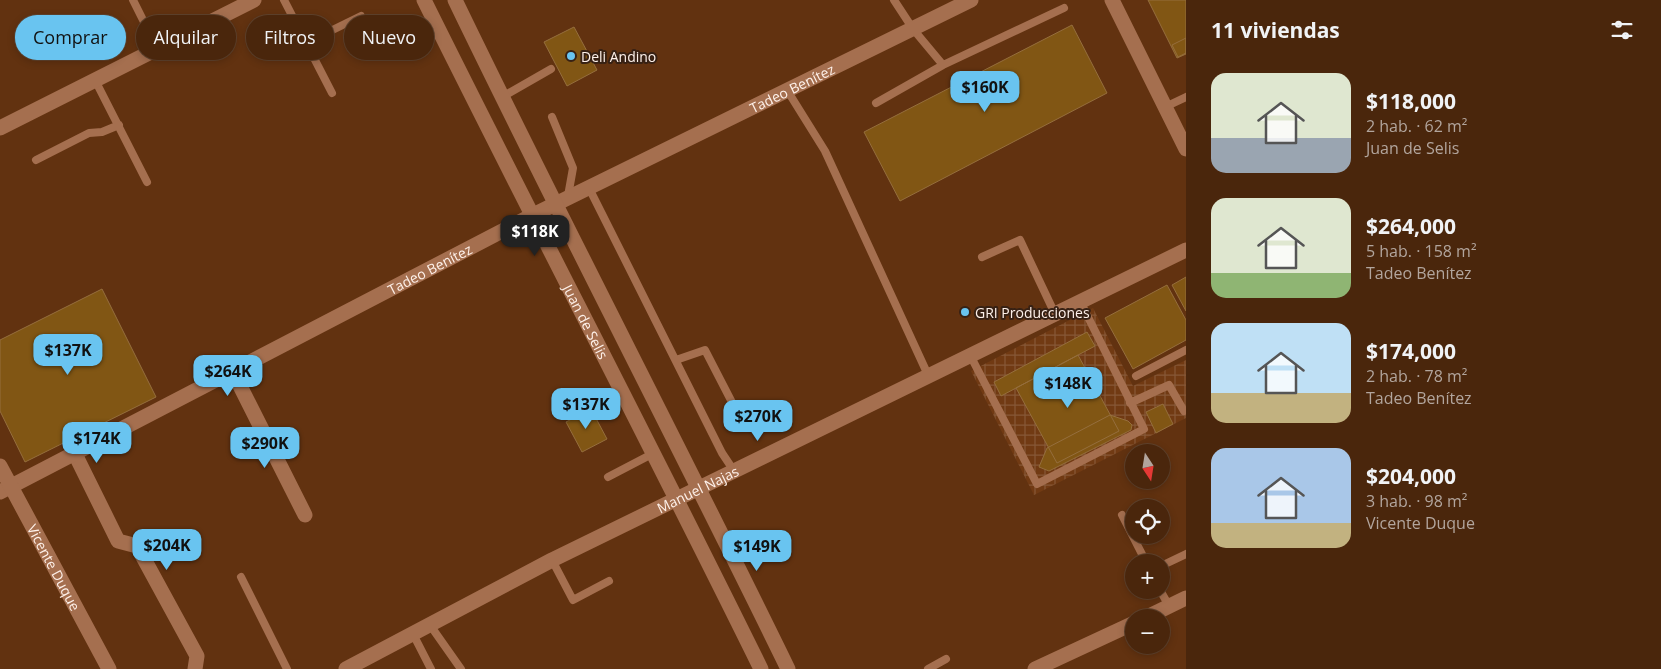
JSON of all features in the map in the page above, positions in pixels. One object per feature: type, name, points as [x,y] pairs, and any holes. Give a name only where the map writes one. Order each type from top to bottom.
[{"type":"street","points":[[224,15],[254,0]]},
{"type":"street","name":"Juan de Selis","points":[[424,0],[531,216],[677,498],[762,669]]},
{"type":"street","name":"Juan de Selis","points":[[455,0],[502,97],[561,202],[788,669]]},
{"type":"street","name":"Tadeo Benítez","points":[[5,489],[531,216],[971,0]]},
{"type":"street","points":[[1112,0],[1186,149]]},
{"type":"street","points":[[0,128],[136,59]]},
{"type":"street","name":"Manuel Najas","points":[[346,669],[552,560],[1186,250]]},
{"type":"street","points":[[233,372],[305,515]]},
{"type":"street","points":[[74,454],[118,541],[137,546],[197,656],[195,669]]},
{"type":"street","name":"Vicente Duque","points":[[0,466],[5,489],[109,669]]},
{"type":"street","points":[[1163,609],[1186,598]]},
{"type":"street","points":[[1035,669],[1125,627]]},
{"type":"lane","points":[[133,0],[140,15]]},
{"type":"lane","points":[[284,0],[292,15]]},
{"type":"lane","points":[[894,0],[943,66]]},
{"type":"lane","points":[[876,103],[943,66],[1064,8]]},
{"type":"lane","points":[[315,60],[332,93]]},
{"type":"lane","points":[[502,97],[551,69]]},
{"type":"lane","points":[[95,80],[147,182]]},
{"type":"lane","points":[[787,90],[825,151],[928,375]]},
{"type":"lane","points":[[1165,107],[1186,97]]},
{"type":"lane","points":[[552,117],[573,168],[561,202]]},
{"type":"lane","points":[[36,160],[89,133],[102,132],[119,125]]},
{"type":"lane","points":[[589,188],[722,453],[734,471]]},
{"type":"lane","points":[[982,257],[1020,240],[1055,314]]},
{"type":"lane","points":[[970,355],[1037,484],[1144,429],[1080,301]]},
{"type":"lane","points":[[676,360],[705,350],[737,412]]},
{"type":"lane","points":[[1136,376],[1186,350]]},
{"type":"lane","points":[[1130,403],[1169,385],[1184,411]]},
{"type":"lane","points":[[608,477],[654,453]]},
{"type":"lane","points":[[1122,515],[1142,554]]},
{"type":"lane","points":[[1170,562],[1186,554]]},
{"type":"lane","points":[[552,560],[573,600],[609,581]]},
{"type":"lane","points":[[242,577],[287,669]]},
{"type":"lane","points":[[1165,599],[1169,606]]},
{"type":"lane","points":[[430,625],[461,669]]},
{"type":"lane","points":[[413,634],[431,669]]},
{"type":"lane","points":[[928,669],[946,660]]},
{"type":"shaded area","points":[[1093,308],[1133,386],[1186,360],[1186,418],[1135,444],[1125,444],[1125,449],[1034,495],[971,371]]},
{"type":"building","points":[[1148,0],[1186,0],[1186,54],[1177,58]]},
{"type":"building","points":[[1072,25],[1107,93],[900,201],[864,132]]},
{"type":"building","name":"Deli Andino","points":[[574,27],[597,70],[567,86],[544,42]]},
{"type":"building","points":[[1186,38],[1186,53],[1178,57],[1172,45]]},
{"type":"building","points":[[1186,277],[1186,311],[1172,285]]},
{"type":"building","points":[[1167,285],[1186,320],[1186,340],[1133,369],[1105,318]]},
{"type":"building","points":[[102,289],[156,397],[25,462],[0,411],[0,340]]},
{"type":"building","points":[[1087,332],[1095,346],[1001,396],[994,382]]},
{"type":"building","points":[[1078,355],[1119,431],[1057,463],[1016,388]]},
{"type":"building","points":[[1163,404],[1173,424],[1156,433],[1146,412]]},
{"type":"building","points":[[591,409],[607,439],[582,452],[566,422]]},
{"type":"building","points":[[1110,415],[1128,421],[1132,425],[1131,430],[1049,471],[1039,467],[1047,448]]},
{"type":"place","name":"Deli Andino","points":[[571,56]]},
{"type":"place","name":"GRI Producciones","points":[[965,312]]}]
